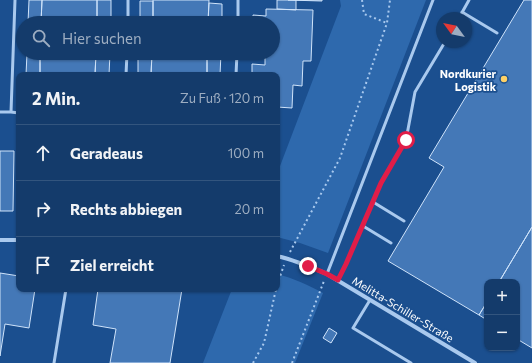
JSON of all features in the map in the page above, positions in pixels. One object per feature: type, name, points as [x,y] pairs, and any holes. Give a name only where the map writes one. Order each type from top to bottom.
[{"type":"street","points":[[0,240],[16,240]]},
{"type":"street","name":"Melitta-Schiller-Straße","points":[[280,257],[308,266],[338,280],[475,363]]},
{"type":"lane","points":[[11,112],[16,0]]},
{"type":"lane","points":[[128,0],[128,16]]},
{"type":"lane","points":[[238,0],[238,16]]},
{"type":"lane","points":[[327,274],[433,0]]},
{"type":"lane","points":[[462,12],[469,0]]},
{"type":"lane","points":[[472,18],[496,33]]},
{"type":"lane","points":[[338,280],[381,183],[406,140],[416,92],[442,48]]},
{"type":"lane","points":[[126,72],[127,60]]},
{"type":"lane","points":[[236,72],[237,60]]},
{"type":"lane","points":[[0,112],[16,113]]},
{"type":"lane","points":[[373,202],[404,221]]},
{"type":"lane","points":[[363,226],[391,243]]},
{"type":"lane","points":[[54,363],[66,292]]},
{"type":"lane","points":[[370,300],[353,328],[411,363]]},
{"type":"path","points":[[362,0],[364,14],[387,23]]},
{"type":"path","points":[[280,277],[287,258],[340,158],[387,23],[390,0]]},
{"type":"path","points":[[292,363],[327,274]]},
{"type":"path","points":[[253,363],[264,343],[275,292]]},
{"type":"shaded area","points":[[340,0],[426,0],[328,253],[280,238],[280,166],[341,6]]},
{"type":"shaded area","points":[[280,275],[300,282],[323,293],[295,363],[203,363],[231,292],[280,292]]},
{"type":"building","points":[[29,0],[42,0],[41,16],[28,16]]},
{"type":"building","points":[[42,0],[97,0],[97,16],[41,16]]},
{"type":"building","points":[[97,0],[111,0],[111,16],[97,16]]},
{"type":"building","points":[[153,0],[209,0],[208,16],[153,16]]},
{"type":"building","points":[[277,0],[296,0],[296,10],[277,9]]},
{"type":"building","points":[[288,0],[322,0],[322,1]]},
{"type":"building","name":"Nordkurier Logistik","points":[[524,0],[532,0],[532,227],[501,279],[484,279],[484,307],[479,315],[388,261],[444,167],[429,158]]},
{"type":"building","points":[[140,1],[153,1],[153,16],[140,16]]},
{"type":"building","points":[[209,3],[222,4],[222,16],[208,16]]},
{"type":"building","points":[[266,9],[313,10],[311,61],[303,61],[302,86],[293,85],[292,108],[280,107],[280,72],[252,72],[252,64],[265,65],[265,60],[280,60],[280,16],[266,16]]},
{"type":"building","points":[[27,60],[40,60],[40,72],[26,72]]},
{"type":"building","points":[[40,60],[96,60],[95,72],[40,72]]},
{"type":"building","points":[[96,60],[110,60],[109,72],[95,72]]},
{"type":"building","points":[[138,60],[152,60],[151,72],[138,72]]},
{"type":"building","points":[[152,60],[207,60],[207,72],[151,72]]},
{"type":"building","points":[[207,60],[221,60],[220,72],[207,72]]},
{"type":"building","points":[[0,151],[14,151],[13,211],[0,211]]},
{"type":"building","points":[[532,227],[532,348],[520,341],[520,279],[501,279]]},
{"type":"building","points":[[0,273],[16,276],[16,292],[35,292],[29,328],[5,324],[0,356]]},
{"type":"building","points":[[98,292],[182,292],[170,363],[110,363],[116,329],[93,325]]},
{"type":"building","points":[[484,307],[484,318],[479,315]]},
{"type":"building","points":[[329,328],[337,333],[331,343],[323,338]]},
{"type":"place","name":"Nordkurier Logistik","points":[[504,79]]},
{"type":"route","points":[[308,266],[338,280],[381,183],[406,140]]}]
